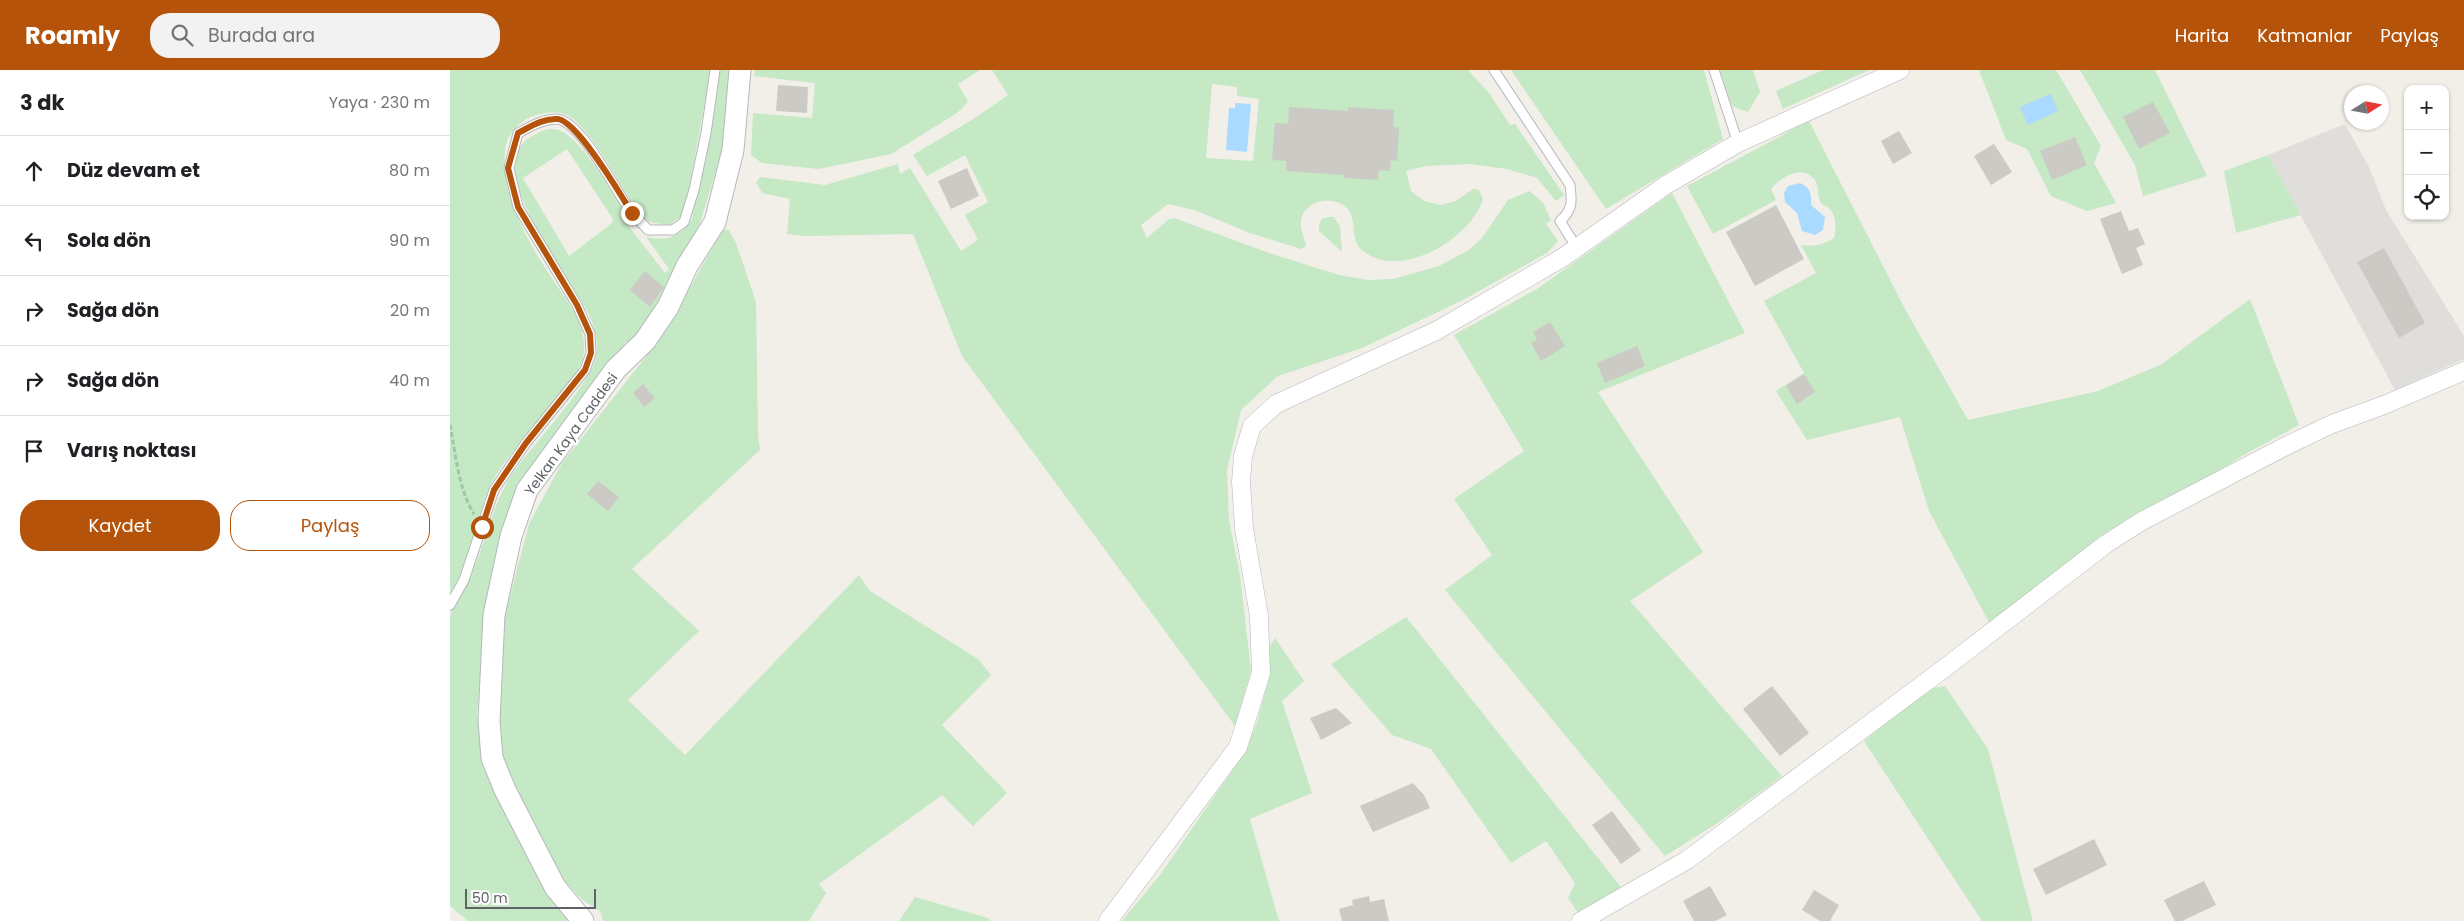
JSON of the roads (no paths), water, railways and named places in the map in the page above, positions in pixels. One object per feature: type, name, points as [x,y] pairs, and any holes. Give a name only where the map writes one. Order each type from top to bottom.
[{"type":"street","name":"Yelkan Kaya Caddesi","points":[[584,921],[555,887],[505,790],[492,758],[489,721],[494,615],[511,536],[527,490],[616,369],[645,341],[668,307],[687,266],[715,222],[733,150],[740,70]]},
{"type":"street","points":[[1108,921],[1238,746],[1261,673],[1260,616],[1244,528],[1241,482],[1243,456],[1252,426],[1276,404],[1436,331],[1577,248],[1666,185],[1738,143],[1900,70]]},
{"type":"street","points":[[1581,921],[1687,860],[1950,664],[2106,544],[2142,521],[2332,424],[2384,405],[2464,371]]},
{"type":"lane","points":[[450,604],[464,580],[494,490],[526,443],[585,370],[591,353],[590,334],[577,305],[518,207],[508,168],[518,133],[541,121],[559,119],[570,125],[612,181],[632,213],[648,230],[673,230],[684,222],[694,190],[706,133],[715,70]]},
{"type":"lane","points":[[1494,70],[1570,185],[1572,203],[1567,215],[1560,221],[1577,248]]},
{"type":"lane","points":[[1714,70],[1738,143]]},
{"type":"water","points":[[2051,94],[2058,111],[2028,125],[2020,107]]},
{"type":"water","points":[[1235,103],[1251,104],[1247,152],[1226,150],[1229,108],[1235,108]]},
{"type":"water","points":[[1800,183],[1810,192],[1811,205],[1825,217],[1823,230],[1815,235],[1802,231],[1797,213],[1785,202],[1784,193],[1788,186]]}]
